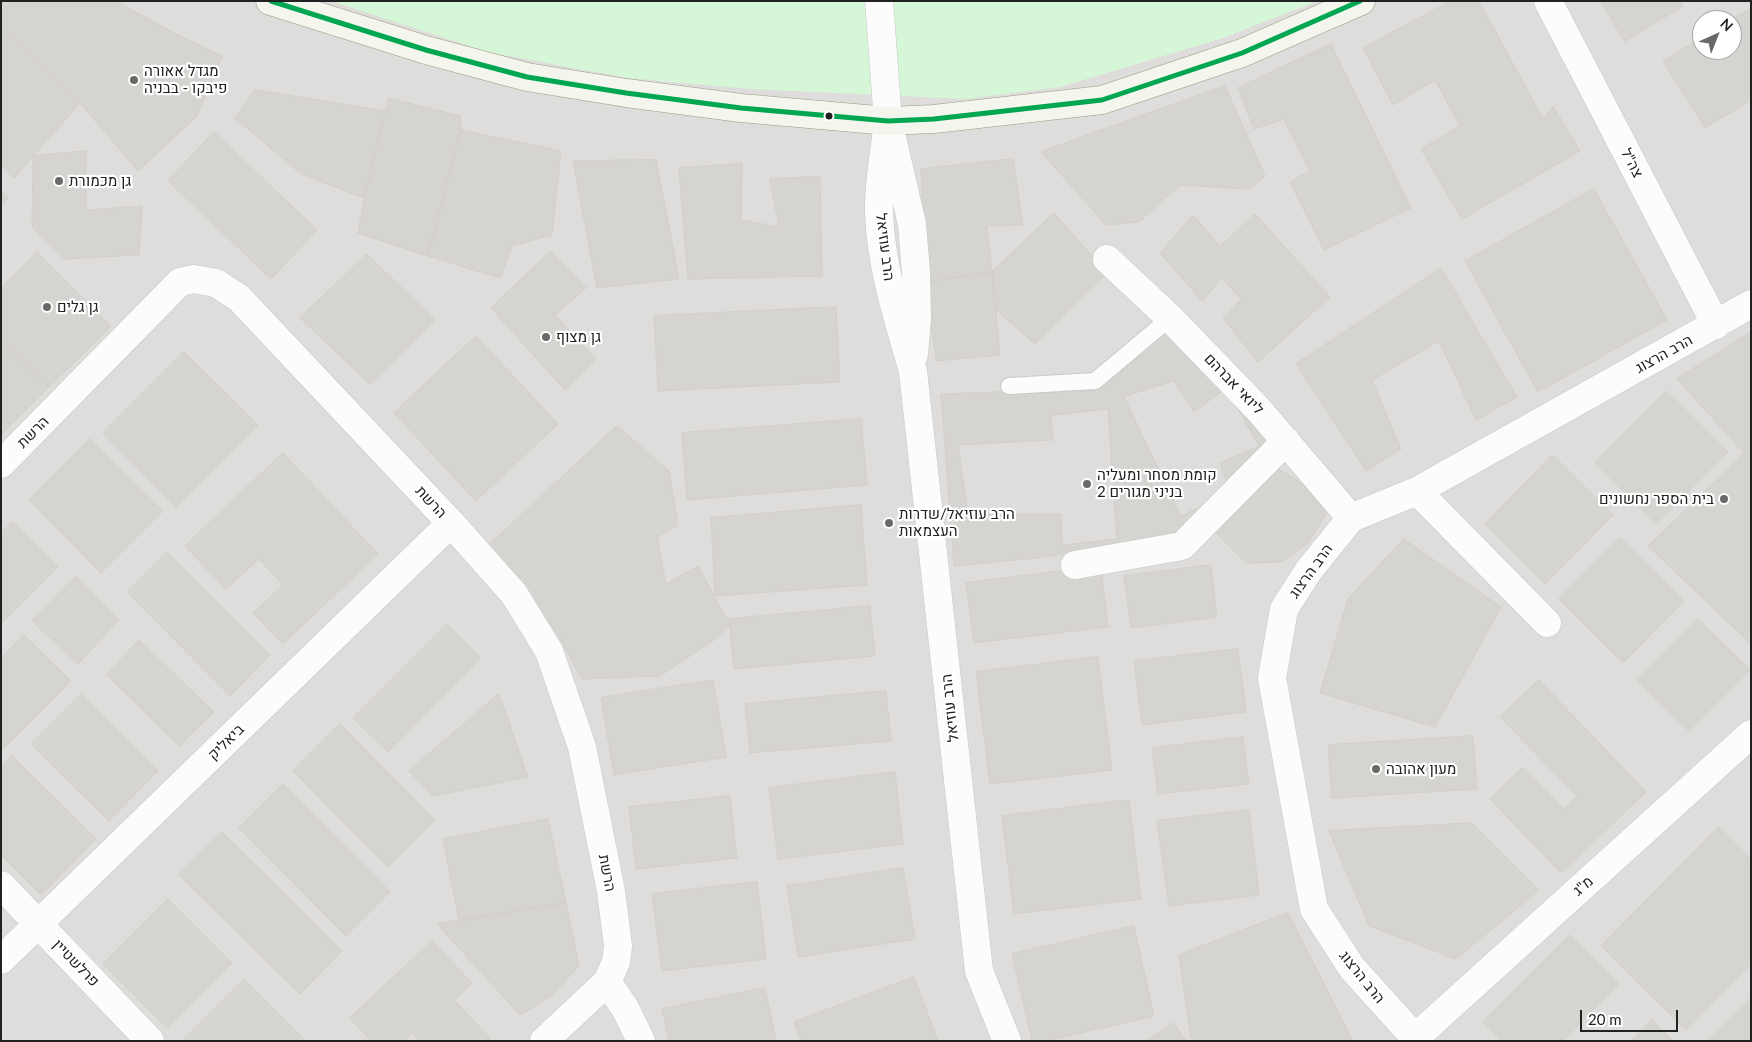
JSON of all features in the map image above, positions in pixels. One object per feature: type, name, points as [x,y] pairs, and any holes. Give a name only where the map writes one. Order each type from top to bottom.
[{"type":"main road","points":[[270,1],[426,50],[527,77],[626,93],[741,108],[888,121],[934,120],[1102,100],[1242,53],[1361,1]]},
{"type":"street","name":"הרב עוזיאל","points":[[879,1],[888,121],[879,212],[882,252],[893,304],[913,371],[979,971],[1007,1041]]},
{"type":"street","name":"צה\"ל","points":[[1548,1],[1716,325]]},
{"type":"street","name":"ליואי אברהם","points":[[1107,259],[1170,318],[1258,409],[1351,518]]},
{"type":"street","name":"הרשת","points":[[1,464],[180,282],[194,279],[216,283],[239,298],[514,594],[549,651],[582,748],[611,890],[618,946],[616,962],[607,982]]},
{"type":"street","name":"הרב הרצוג","points":[[1416,1040],[1352,968],[1314,909],[1272,678],[1284,609],[1309,570],[1351,518],[1417,491],[1751,304]]},
{"type":"street","points":[[1075,565],[1182,546],[1286,441]]},
{"type":"street","points":[[1417,491],[1547,623]]},
{"type":"street","name":"ביאליק","points":[[1,960],[451,524]]},
{"type":"street","name":"מ\"ג","points":[[1416,1040],[1751,734]]},
{"type":"street","name":"פרלשטיין","points":[[1,885],[150,1041]]},
{"type":"street","points":[[544,1041],[607,982],[625,1008],[641,1041]]},
{"type":"lane","points":[[1009,386],[1095,381],[1170,318]]},
{"type":"shaded area","points":[[1,1],[1751,1],[1751,1041],[1,1041]]},
{"type":"green space","points":[[331,1],[1318,1],[1220,39],[1060,87],[966,99],[750,89],[628,78],[488,52]]},
{"type":"building","name":"מגדל אאורה פיבקו - בבניה","points":[[1,1],[116,1],[174,33],[222,56],[197,116],[138,171],[80,103],[1,25]]},
{"type":"building","points":[[1451,1],[1479,1],[1543,119],[1553,106],[1580,151],[1462,219],[1421,149],[1460,126],[1435,80],[1393,105],[1363,48]]},
{"type":"building","points":[[1601,1],[1680,1],[1683,6],[1625,41]]},
{"type":"building","points":[[1751,8],[1751,100],[1705,128],[1663,61],[1692,43],[1692,60],[1742,60],[1742,13]]},
{"type":"building","points":[[1,25],[80,103],[14,178],[1,166]]},
{"type":"building","points":[[1331,44],[1411,208],[1324,250],[1290,182],[1310,171],[1284,119],[1254,129],[1238,88]]},
{"type":"building","points":[[1225,86],[1265,176],[1249,189],[1180,185],[1139,222],[1106,225],[1041,152]]},
{"type":"building","points":[[255,90],[385,111],[364,198],[301,174],[235,118]]},
{"type":"building","points":[[389,98],[460,116],[461,130],[428,256],[358,233],[364,198]]},
{"type":"building","points":[[461,130],[561,151],[552,235],[512,246],[500,278],[428,256]]},
{"type":"building","points":[[214,132],[317,230],[271,279],[168,181]]},
{"type":"building","name":"גן מכמורת","points":[[86,151],[86,210],[142,206],[139,255],[65,259],[32,227],[33,156]]},
{"type":"building","points":[[1013,159],[1023,225],[987,226],[992,272],[926,282],[921,169]]},
{"type":"building","points":[[656,160],[679,279],[597,288],[573,161]]},
{"type":"building","points":[[742,164],[741,220],[779,227],[770,179],[820,176],[822,276],[688,279],[679,168]]},
{"type":"building","points":[[1594,189],[1667,320],[1538,392],[1465,261]]},
{"type":"building","points":[[1,191],[8,198],[1,205]]},
{"type":"building","points":[[1054,213],[1107,273],[1035,344],[995,309],[992,272]]},
{"type":"building","points":[[1255,214],[1330,297],[1258,362],[1223,318],[1241,299],[1222,278],[1202,301],[1160,253],[1193,215],[1220,246]]},
{"type":"building","name":"גן מצוף","points":[[551,251],[586,288],[555,315],[596,359],[565,390],[491,308]]},
{"type":"building","name":"גן גלים","points":[[37,252],[111,326],[49,387],[1,340],[1,289]]},
{"type":"building","points":[[367,254],[435,320],[370,384],[300,318]]},
{"type":"building","points":[[1441,268],[1517,397],[1476,420],[1439,341],[1372,380],[1401,449],[1366,471],[1296,364]]},
{"type":"building","points":[[992,272],[1000,355],[936,361],[926,282]]},
{"type":"building","points":[[836,307],[840,382],[658,391],[654,316]]},
{"type":"building","name":"קומת מסחר ומעליה 2 בניני מגורים","points":[[1178,326],[1277,432],[1177,537],[1037,558],[954,566],[941,394],[1101,388]]},
{"type":"building","name":"בית הספר נחשונים","points":[[1751,332],[1751,644],[1648,546],[1744,453],[1677,379]]},
{"type":"building","points":[[476,336],[558,424],[476,501],[394,413]]},
{"type":"building","points":[[1,340],[49,387],[1,435]]},
{"type":"building","points":[[184,352],[258,425],[176,507],[103,433]]},
{"type":"building","points":[[1174,381],[1194,412],[1226,388],[1259,446],[1220,463],[1230,493],[1181,516],[1124,397]]},
{"type":"building","points":[[1667,391],[1728,452],[1656,524],[1595,463]]},
{"type":"building","points":[[1108,409],[1117,539],[1062,545],[1061,514],[968,515],[958,445],[1053,440],[1051,416]]},
{"type":"building","points":[[861,419],[867,485],[687,500],[682,433]]},
{"type":"building","points":[[617,426],[669,471],[678,525],[657,537],[666,584],[698,566],[730,625],[714,640],[660,676],[582,679],[558,635],[524,587],[489,545]]},
{"type":"building","points":[[90,439],[163,511],[101,573],[29,500]]},
{"type":"building","points":[[283,453],[378,554],[283,644],[253,613],[283,585],[259,559],[226,589],[185,546]]},
{"type":"building","points":[[1553,455],[1613,515],[1545,584],[1485,524]]},
{"type":"building","points":[[1276,467],[1316,493],[1327,512],[1308,543],[1281,562],[1246,563],[1214,531]]},
{"type":"building","points":[[861,505],[867,585],[715,596],[711,518]]},
{"type":"building","points":[[13,522],[58,567],[2,623],[1,533]]},
{"type":"building","points":[[1620,538],[1684,601],[1623,663],[1559,599]]},
{"type":"building","points":[[1404,539],[1501,607],[1435,727],[1320,693],[1348,599]]},
{"type":"building","points":[[167,552],[270,655],[230,696],[127,592]]},
{"type":"building","points":[[1211,565],[1217,617],[1131,628],[1124,576]]},
{"type":"building","points":[[1101,566],[1108,627],[974,643],[966,583]]},
{"type":"building","points":[[76,576],[119,620],[78,664],[32,621]]},
{"type":"building","points":[[870,606],[875,656],[734,669],[729,619]]},
{"type":"building","points":[[1698,619],[1750,670],[1689,731],[1637,680]]},
{"type":"building","points":[[447,624],[481,658],[388,752],[353,718]]},
{"type":"building","points":[[24,635],[71,681],[1,751],[1,658]]},
{"type":"building","points":[[139,640],[214,712],[179,746],[107,675]]},
{"type":"building","points":[[1238,649],[1246,712],[1142,725],[1134,661]]},
{"type":"building","points":[[1098,657],[1112,770],[990,784],[976,672]]},
{"type":"building","points":[[713,680],[726,757],[614,775],[601,698]]},
{"type":"building","points":[[1539,680],[1646,792],[1561,873],[1490,799],[1523,767],[1564,809],[1577,796],[1500,717]]},
{"type":"building","points":[[886,691],[891,741],[750,753],[745,704]]},
{"type":"building","points":[[81,694],[158,771],[109,821],[31,744]]},
{"type":"building","points":[[499,694],[528,777],[433,796],[409,771]]},
{"type":"building","points":[[340,724],[435,820],[388,867],[293,771]]},
{"type":"building","points":[[1473,736],[1477,789],[1332,798],[1328,745]]},
{"type":"building","points":[[1243,737],[1249,784],[1158,794],[1152,748]]},
{"type":"building","points":[[12,756],[96,839],[41,895],[1,855],[1,767]]},
{"type":"building","points":[[895,772],[903,844],[778,859],[769,788]]},
{"type":"building","points":[[283,784],[390,892],[346,936],[239,828]]},
{"type":"building","points":[[730,796],[737,858],[636,869],[629,807]]},
{"type":"building","points":[[1129,800],[1141,899],[1014,914],[1002,816]]},
{"type":"building","points":[[1249,810],[1259,895],[1169,906],[1157,821]]},
{"type":"building","points":[[548,819],[566,903],[459,921],[443,839]]},
{"type":"building","points":[[1472,823],[1539,890],[1456,959],[1369,926],[1329,831]]},
{"type":"building","points":[[1719,827],[1751,859],[1751,964],[1686,1030],[1601,946]]},
{"type":"building","points":[[222,832],[342,951],[300,994],[179,875]]},
{"type":"building","points":[[903,868],[915,939],[798,957],[787,886]]},
{"type":"building","points":[[757,882],[766,959],[662,971],[652,894]]},
{"type":"building","points":[[168,899],[232,963],[167,1028],[103,964]]},
{"type":"building","points":[[566,903],[579,966],[551,996],[520,1015],[437,924]]},
{"type":"building","points":[[1288,913],[1353,1041],[1194,1041],[1191,1038],[1179,955]]},
{"type":"building","points":[[1134,926],[1154,1016],[1046,1041],[1032,1041],[1012,954]]},
{"type":"building","points":[[1570,935],[1619,984],[1563,1041],[1502,1041],[1483,1022]]},
{"type":"building","points":[[432,941],[472,983],[454,1000],[490,1038],[486,1041],[420,1041],[413,1033],[405,1041],[371,1041],[350,1018]]},
{"type":"building","points":[[914,977],[938,1041],[801,1041],[794,1022]]},
{"type":"building","points":[[244,979],[306,1041],[182,1041]]},
{"type":"building","points":[[765,988],[776,1041],[669,1041],[662,1009]]},
{"type":"building","points":[[1751,998],[1751,1041],[1708,1041]]},
{"type":"building","points":[[1652,1020],[1673,1041],[1631,1041]]},
{"type":"building","points":[[1174,1023],[1186,1041],[1146,1041]]},
{"type":"transit line","points":[[271,1],[426,50],[527,77],[626,93],[741,108],[888,121],[934,119],[1102,100],[1242,53],[1360,1]]},
{"type":"place","name":"מגדל אאורה פיבקו - בבניה","points":[[134,80]]},
{"type":"place","name":"גן מכמורת","points":[[59,181]]},
{"type":"place","name":"גן גלים","points":[[47,307]]},
{"type":"place","name":"גן מצוף","points":[[546,337]]},
{"type":"place","name":"קומת מסחר ומעליה 2 בניני מגורים","points":[[1087,484]]},
{"type":"place","name":"בית הספר נחשונים","points":[[1724,499]]},
{"type":"place","name":"הרב עוזיאל/שדרות העצמאות","points":[[889,523]]},
{"type":"place","name":"מעון אהובה","points":[[1376,769]]}]
